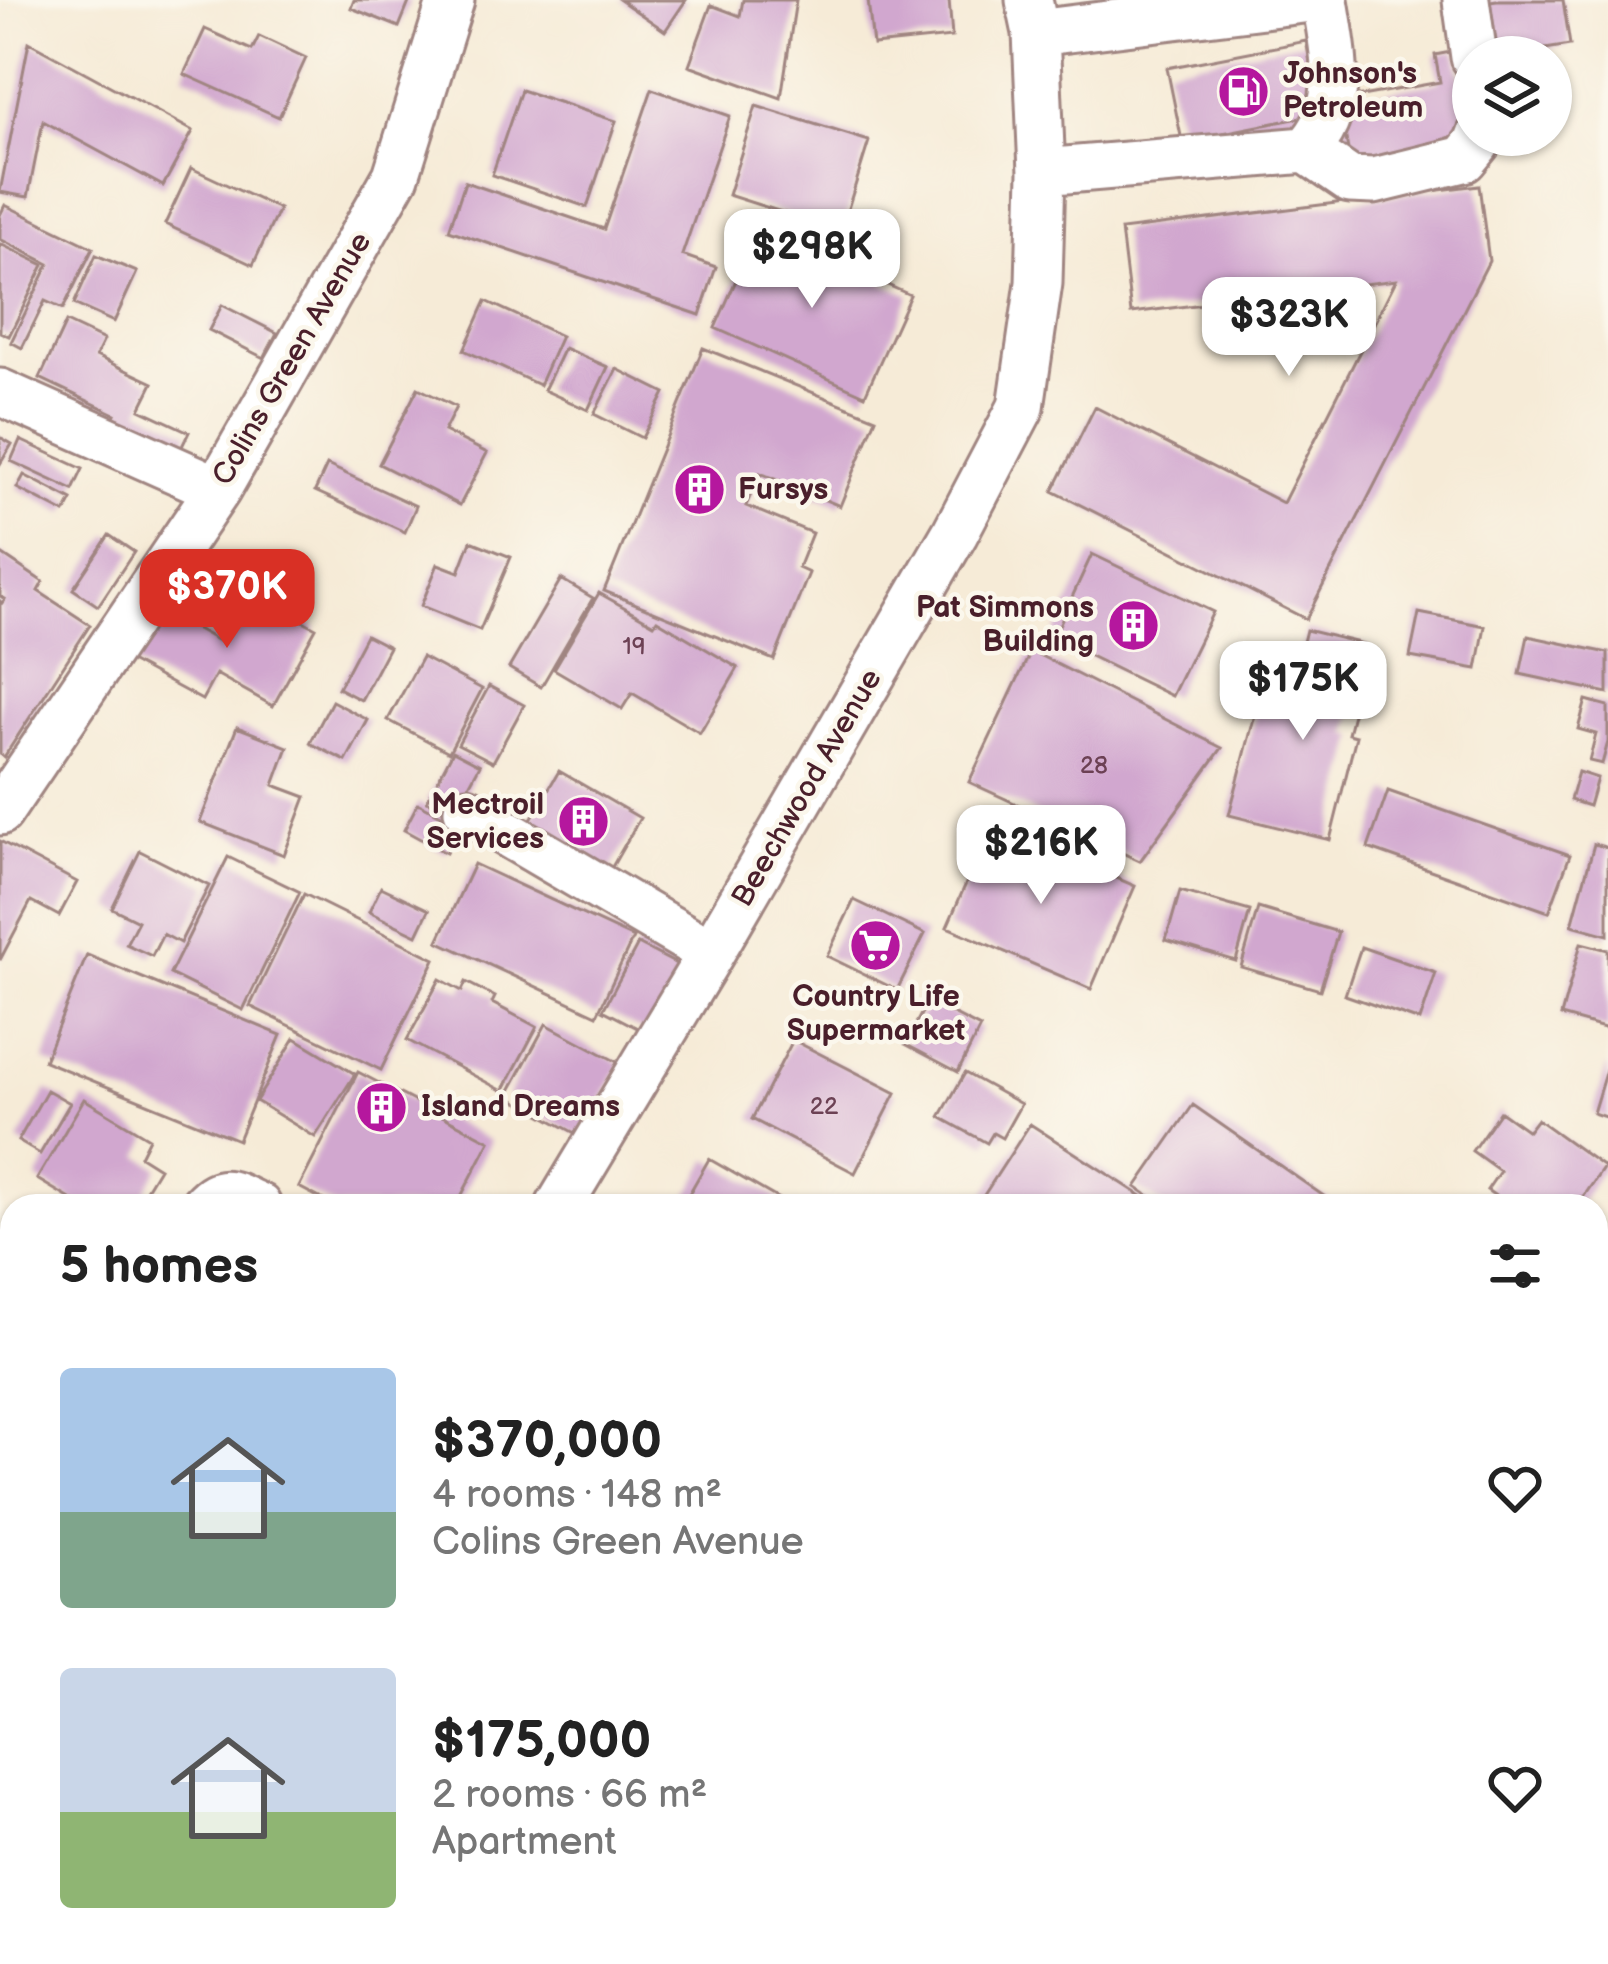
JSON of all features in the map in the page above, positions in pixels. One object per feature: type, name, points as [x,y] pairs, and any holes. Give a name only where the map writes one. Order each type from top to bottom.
[{"type":"street","name":"Colins Green Avenue","points":[[0,812],[218,489],[396,176],[451,0]]},
{"type":"street","points":[[1033,16],[1303,0]]},
{"type":"street","points":[[1306,150],[1323,133],[1334,95],[1325,0]]},
{"type":"street","points":[[1466,0],[1471,36]]},
{"type":"street","name":"Beechwood Avenue","points":[[567,1194],[944,554],[1021,407],[1039,283],[1042,172],[1033,16]]},
{"type":"street","points":[[1042,172],[1306,150],[1350,180],[1374,181],[1467,156]]},
{"type":"street","points":[[0,392],[218,489]]},
{"type":"street","points":[[467,810],[711,953]]},
{"type":"building","points":[[354,0],[410,0],[399,27],[351,8]]},
{"type":"building","points":[[620,0],[686,0],[665,31]]},
{"type":"building","points":[[743,0],[796,0],[781,98],[689,65],[711,5],[740,16]]},
{"type":"building","points":[[868,0],[949,0],[952,37],[873,45]]},
{"type":"building","points":[[1563,0],[1569,36],[1489,36],[1477,3]]},
{"type":"building","points":[[205,29],[252,50],[259,36],[306,58],[279,117],[184,74]]},
{"type":"building","name":"Johnson's Petroleum","points":[[1306,41],[1320,114],[1182,141],[1167,68]]},
{"type":"building","points":[[29,42],[193,131],[163,186],[43,121],[28,197],[0,192]]},
{"type":"building","points":[[1452,52],[1448,149],[1351,166],[1339,100],[1440,82],[1435,55]]},
{"type":"building","points":[[652,89],[730,116],[682,255],[716,267],[700,315],[449,230],[465,182],[604,229]]},
{"type":"building","points":[[521,90],[616,121],[587,207],[492,175]]},
{"type":"building","points":[[756,106],[869,141],[841,231],[728,195]]},
{"type":"building","points":[[191,168],[279,209],[253,265],[165,224]]},
{"type":"building","points":[[1479,185],[1489,261],[1306,619],[1053,491],[1095,407],[1283,503],[1396,280],[1131,313],[1121,230]]},
{"type":"building","points":[[5,205],[93,248],[63,309],[45,301],[22,348],[11,342],[49,264],[0,239]]},
{"type":"building","points":[[759,228],[910,295],[865,395],[715,328]]},
{"type":"building","points":[[0,244],[44,265],[9,336],[0,332]]},
{"type":"building","points":[[96,255],[137,272],[114,322],[74,304]]},
{"type":"building","points":[[486,301],[561,336],[539,385],[464,350]]},
{"type":"building","points":[[222,305],[277,333],[264,358],[209,330]]},
{"type":"building","points":[[66,322],[104,340],[96,356],[153,383],[140,409],[189,432],[176,459],[108,428],[115,414],[40,378]]},
{"type":"building","points":[[564,348],[608,367],[588,410],[544,390]]},
{"type":"building","name":"Fursys","points":[[703,348],[876,418],[840,506],[760,473],[746,506],[812,533],[798,568],[809,573],[774,660],[604,591]]},
{"type":"building","points":[[617,369],[665,393],[642,438],[594,414]]},
{"type":"building","points":[[418,388],[456,407],[444,431],[487,453],[460,505],[379,464]]},
{"type":"building","points":[[0,437],[12,444],[0,464]]},
{"type":"building","points":[[20,440],[83,469],[73,490],[11,461]]},
{"type":"building","points":[[327,465],[416,506],[405,532],[315,491]]},
{"type":"building","points":[[24,475],[72,500],[65,513],[17,488]]},
{"type":"building","points":[[109,535],[134,552],[98,606],[73,589]]},
{"type":"building","points":[[471,541],[511,557],[480,630],[421,606],[438,564],[459,572]]},
{"type":"building","points":[[0,553],[43,582],[38,591],[90,625],[4,757],[0,754],[0,601],[5,599],[0,596]]},
{"type":"building","name":"Pat Simmons Building","points":[[1092,554],[1213,612],[1172,696],[1053,638]]},
{"type":"building","points":[[561,579],[593,598],[541,687],[509,668]]},
{"type":"building","points":[[248,591],[316,628],[273,706],[216,674],[202,700],[130,661],[159,608],[220,642]]},
{"type":"building","points":[[599,593],[654,624],[657,620],[738,668],[700,733],[632,693],[622,709],[554,669]]},
{"type":"building","points":[[1419,613],[1485,626],[1477,669],[1410,657]]},
{"type":"building","points":[[1306,630],[1364,644],[1351,697],[1357,698],[1348,734],[1356,736],[1330,840],[1229,815],[1256,711],[1271,715],[1280,678],[1293,682]]},
{"type":"building","points":[[366,635],[389,647],[361,700],[338,688]]},
{"type":"building","points":[[1528,636],[1608,653],[1608,693],[1520,674]]},
{"type":"building","points":[[1031,651],[1222,748],[1140,861],[969,782]]},
{"type":"building","points":[[422,657],[482,689],[449,752],[388,720]]},
{"type":"building","points":[[489,686],[524,705],[493,762],[458,744]]},
{"type":"building","points":[[1586,700],[1608,706],[1608,742],[1602,764],[1589,761],[1596,734],[1578,729]]},
{"type":"building","points":[[332,701],[368,720],[346,761],[310,743]]},
{"type":"building","points":[[237,727],[288,747],[274,785],[306,797],[284,855],[200,822]]},
{"type":"building","points":[[453,751],[480,765],[453,815],[427,801]]},
{"type":"building","name":"Mectroil Services","points":[[559,771],[640,818],[608,874],[527,826]]},
{"type":"building","points":[[1578,772],[1597,778],[1589,806],[1570,800]]},
{"type":"building","points":[[1388,791],[1570,855],[1549,912],[1368,848]]},
{"type":"building","points":[[418,803],[460,825],[446,853],[404,830]]},
{"type":"building","points":[[992,824],[1135,886],[1091,989],[947,927]]},
{"type":"building","points":[[0,841],[77,882],[59,916],[31,901],[0,960]]},
{"type":"building","points":[[1594,844],[1608,848],[1608,935],[1572,925]]},
{"type":"building","points":[[140,851],[209,886],[180,943],[163,934],[152,956],[126,944],[138,921],[112,908]]},
{"type":"building","points":[[228,857],[300,892],[243,1010],[170,974]]},
{"type":"building","points":[[474,864],[633,938],[597,1015],[438,941]]},
{"type":"building","points":[[381,887],[429,910],[417,935],[369,912]]},
{"type":"building","points":[[1180,891],[1250,911],[1236,961],[1166,940]]},
{"type":"building","points":[[304,894],[435,959],[381,1070],[250,1006]]},
{"type":"building","name":"Country Life Supermarket","points":[[854,900],[925,934],[897,990],[827,956]]},
{"type":"building","points":[[1258,908],[1338,932],[1320,990],[1241,967]]},
{"type":"building","points":[[1581,943],[1608,950],[1608,1029],[1561,1016]]},
{"type":"building","points":[[638,944],[684,968],[649,1034],[603,1010]]},
{"type":"building","points":[[1361,947],[1436,973],[1420,1021],[1345,995]]},
{"type":"building","points":[[87,955],[281,1035],[238,1140],[44,1061]]},
{"type":"building","points":[[440,979],[462,991],[466,982],[495,997],[492,1003],[537,1027],[503,1091],[407,1040]]},
{"type":"building","points":[[928,1001],[980,1028],[958,1072],[905,1044]]},
{"type":"building","points":[[546,1024],[621,1064],[582,1137],[507,1096]]},
{"type":"building","points":[[295,1038],[355,1074],[315,1137],[256,1101]]},
{"type":"building","points":[[793,1040],[896,1093],[855,1173],[752,1119]]},
{"type":"building","points":[[1608,1067],[1608,1118],[1593,1113]]},
{"type":"building","name":"Island Dreams","points":[[358,1072],[490,1141],[462,1194],[312,1194],[299,1187]]},
{"type":"building","points":[[965,1073],[1021,1104],[1002,1138],[993,1133],[987,1143],[940,1117]]},
{"type":"building","points":[[47,1090],[70,1103],[40,1154],[18,1141]]},
{"type":"building","points":[[84,1099],[149,1138],[140,1156],[159,1168],[143,1194],[62,1194],[37,1179]]},
{"type":"building","points":[[1193,1105],[1321,1194],[1146,1194],[1136,1187]]},
{"type":"building","points":[[1500,1111],[1528,1131],[1537,1119],[1604,1167],[1585,1194],[1493,1194],[1487,1190],[1500,1171],[1472,1151]]},
{"type":"building","points":[[1030,1124],[1138,1194],[985,1194]]},
{"type":"building","points":[[709,1159],[770,1194],[689,1194]]},
{"type":"place","name":"Johnson's Petroleum","points":[[1244,91]]},
{"type":"place","name":"Fursys","points":[[699,490]]},
{"type":"place","name":"Pat Simmons Building","points":[[1133,625]]},
{"type":"place","name":"Mectroil Services","points":[[583,822]]},
{"type":"place","name":"Country Life Supermarket","points":[[876,945]]},
{"type":"place","name":"Island Dreams","points":[[382,1107]]}]
